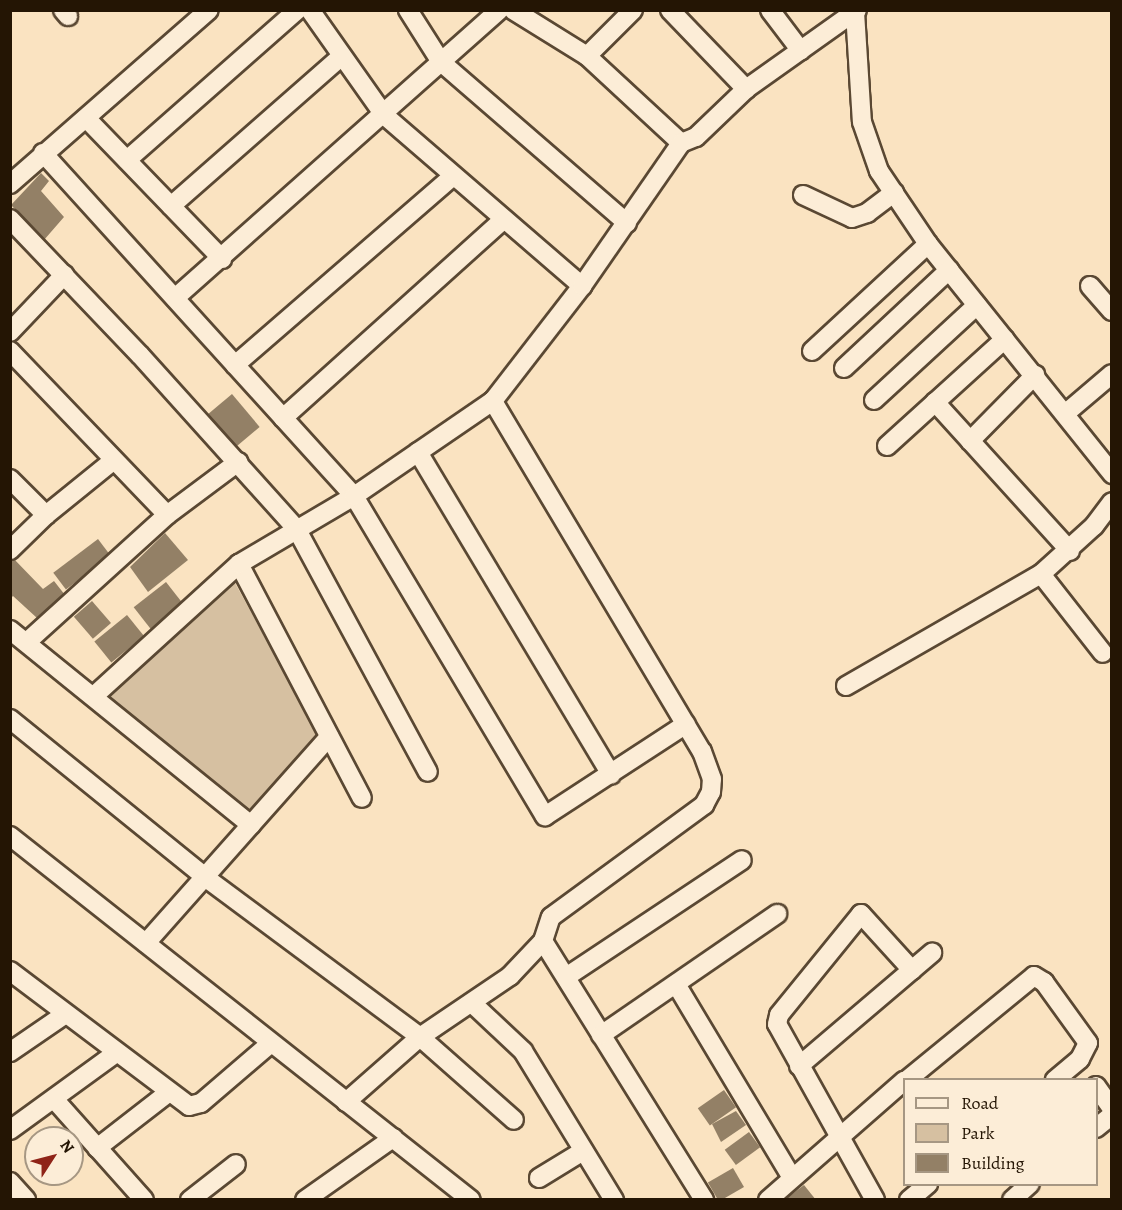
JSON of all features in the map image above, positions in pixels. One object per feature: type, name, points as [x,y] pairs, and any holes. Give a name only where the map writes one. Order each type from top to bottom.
[{"type":"street","points":[[10,184],[209,10]]},
{"type":"street","points":[[127,160],[297,10]]},
{"type":"street","points":[[310,10],[384,115],[582,286]]},
{"type":"street","points":[[408,10],[441,62],[627,223]]},
{"type":"street","points":[[176,298],[384,115],[499,10]]},
{"type":"street","points":[[513,10],[587,56],[681,143]]},
{"type":"street","points":[[535,10],[560,39]]},
{"type":"street","points":[[587,56],[633,10]]},
{"type":"street","points":[[670,10],[746,89]]},
{"type":"street","points":[[770,10],[801,51]]},
{"type":"street","points":[[94,695],[240,564],[296,528],[354,496],[493,400],[582,286],[681,143],[696,137],[746,89],[856,11]]},
{"type":"street","points":[[856,11],[862,122],[868,148],[894,193],[928,244],[1066,413],[1112,474]]},
{"type":"street","points":[[171,206],[342,56]]},
{"type":"street","points":[[86,118],[222,259]]},
{"type":"street","points":[[43,153],[354,496],[545,816],[686,724]]},
{"type":"street","points":[[235,365],[453,176]]},
{"type":"street","points":[[803,195],[852,218],[867,213],[894,193]]},
{"type":"street","points":[[10,219],[296,528],[428,772]]},
{"type":"street","points":[[283,418],[504,219]]},
{"type":"street","points":[[812,351],[928,244]]},
{"type":"street","points":[[844,368],[950,270]]},
{"type":"street","points":[[10,332],[64,275]]},
{"type":"street","points":[[1090,286],[1112,312]]},
{"type":"street","points":[[874,399],[977,304]]},
{"type":"street","points":[[887,446],[1005,339]]},
{"type":"street","points":[[10,351],[167,515]]},
{"type":"street","points":[[970,441],[1035,375]]},
{"type":"street","points":[[1066,413],[1108,384]]},
{"type":"street","points":[[346,1102],[420,1037],[473,1004],[510,976],[543,941],[551,917],[709,797],[712,779],[709,766],[493,400]]},
{"type":"street","points":[[935,402],[1070,551]]},
{"type":"street","points":[[418,452],[611,775]]},
{"type":"street","points":[[10,550],[46,514],[114,460]]},
{"type":"street","points":[[28,641],[167,515],[237,462]]},
{"type":"street","points":[[10,479],[46,514]]},
{"type":"street","points":[[846,686],[1041,574],[1070,551],[1112,502]]},
{"type":"street","points":[[240,564],[363,798]]},
{"type":"street","points":[[1041,574],[1103,653]]},
{"type":"street","points":[[10,630],[28,641],[251,825]]},
{"type":"street","points":[[10,719],[206,878],[420,1037],[514,1120]]},
{"type":"street","points":[[146,943],[329,737]]},
{"type":"street","points":[[10,837],[393,1138],[462,1197]]},
{"type":"street","points":[[567,977],[742,860]]},
{"type":"street","points":[[601,1035],[777,914]]},
{"type":"street","points":[[875,1200],[837,1137],[777,1024],[779,1015],[861,914],[912,969]]},
{"type":"street","points":[[543,941],[704,1200]]},
{"type":"street","points":[[799,1066],[932,953]]},
{"type":"street","points":[[10,971],[64,1015],[183,1103],[196,1106],[271,1043]]},
{"type":"street","points":[[908,1078],[1034,976],[1044,982],[1086,1037],[1087,1049],[1080,1059],[1057,1078]]},
{"type":"street","points":[[676,984],[792,1178]]},
{"type":"street","points":[[473,1004],[523,1051],[614,1200]]},
{"type":"street","points":[[10,1053],[64,1015]]},
{"type":"street","points":[[10,1130],[116,1053]]},
{"type":"street","points":[[1080,1059],[1091,1078]]},
{"type":"street","points":[[768,1200],[837,1137],[903,1082]]},
{"type":"street","points":[[1098,1089],[1112,1109]]},
{"type":"street","points":[[97,1148],[168,1093]]},
{"type":"street","points":[[54,1099],[144,1200]]},
{"type":"street","points":[[1098,1126],[1112,1115]]},
{"type":"street","points":[[305,1200],[393,1138]]},
{"type":"street","points":[[538,1178],[583,1151]]},
{"type":"street","points":[[190,1200],[236,1164]]},
{"type":"street","points":[[10,1182],[26,1200]]},
{"type":"street","points":[[909,1200],[927,1186]]},
{"type":"street","points":[[1012,1200],[1029,1186]]},
{"type":"green space","points":[[235,583],[320,738],[251,816],[103,695]]},
{"type":"building","points":[[41,173],[49,181],[41,191],[64,217],[44,240],[11,205]]},
{"type":"building","points":[[232,394],[260,427],[233,449],[205,416]]},
{"type":"building","points":[[165,533],[188,560],[148,592],[130,567]]},
{"type":"building","points":[[98,539],[111,556],[66,589],[53,573]]},
{"type":"building","points":[[12,557],[43,589],[54,581],[65,595],[37,618],[13,596],[10,599]]},
{"type":"building","points":[[166,582],[183,604],[151,629],[134,607]]},
{"type":"building","points":[[92,601],[111,623],[93,639],[74,617]]},
{"type":"building","points":[[127,615],[144,636],[111,662],[94,641]]},
{"type":"building","points":[[724,1090],[736,1107],[710,1126],[698,1108]]},
{"type":"building","points":[[736,1111],[746,1125],[721,1142],[712,1124]]},
{"type":"building","points":[[749,1132],[760,1147],[736,1165],[725,1150]]},
{"type":"building","points":[[733,1168],[744,1187],[718,1200],[708,1182]]},
{"type":"building","points":[[804,1185],[816,1200],[787,1198]]}]
